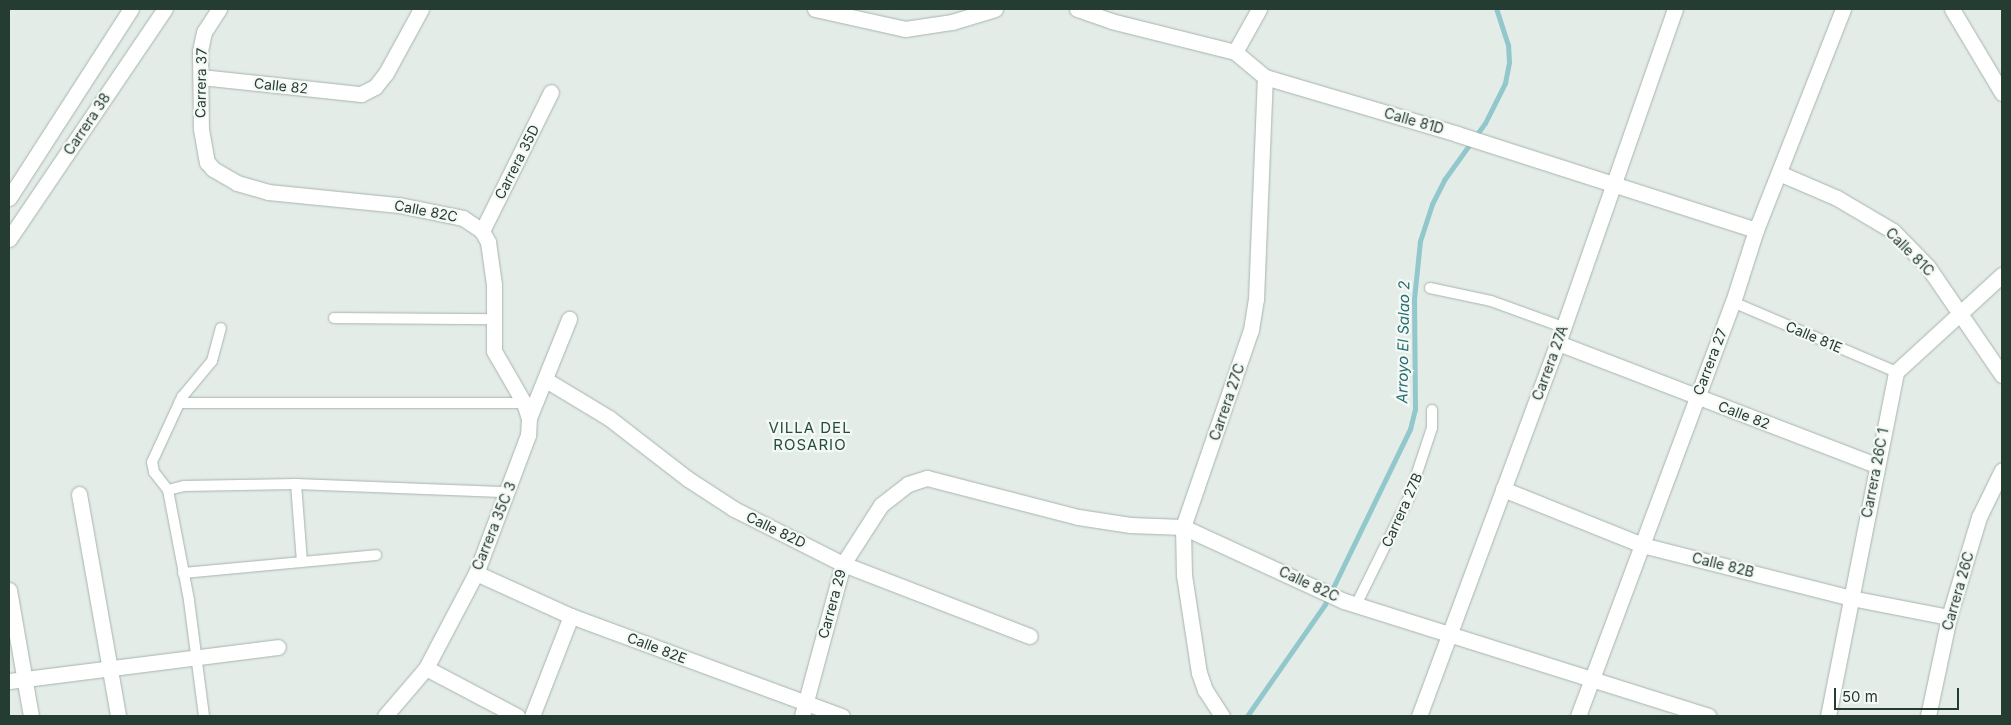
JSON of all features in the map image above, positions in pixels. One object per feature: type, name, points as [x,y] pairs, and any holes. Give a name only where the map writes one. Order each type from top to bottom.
[{"type":"street","name":"Carrera 38","points":[[9,198],[131,9]]},
{"type":"street","name":"Carrera 38","points":[[9,239],[165,9]]},
{"type":"street","name":"Carrera 37","points":[[207,162],[200,129],[200,50],[204,32],[219,9]]},
{"type":"street","name":"Calle 82","points":[[201,77],[361,94],[374,87],[386,73],[421,9]]},
{"type":"street","points":[[815,9],[905,29],[952,22],[995,9]]},
{"type":"street","name":"Calle 81D","points":[[1077,9],[1111,21],[1235,52],[1265,77],[1482,141],[1756,230]]},
{"type":"street","points":[[1235,52],[1259,9]]},
{"type":"street","name":"Carrera 27A","points":[[1419,716],[1558,342],[1611,184],[1675,9]]},
{"type":"street","name":"Carrera 27","points":[[1578,716],[1733,302],[1756,230],[1843,9]]},
{"type":"street","points":[[1952,9],[2002,93]]},
{"type":"street","name":"Carrera 27C","points":[[1222,716],[1205,690],[1198,672],[1184,575],[1183,527],[1251,330],[1256,299],[1265,77]]},
{"type":"street","name":"Carrera 35D","points":[[482,231],[551,92]]},
{"type":"street","name":"Calle 82C","points":[[207,162],[237,184],[268,192],[399,205],[463,218],[482,231]]},
{"type":"street","name":"Calle 81C","points":[[1779,173],[1837,198],[1893,232],[1928,267],[1961,312],[2002,375]]},
{"type":"street","points":[[482,231],[492,258],[494,351],[497,361],[524,403],[529,418]]},
{"type":"street","points":[[1896,372],[2002,276]]},
{"type":"street","name":"Carrera 35C 3","points":[[385,716],[426,668],[476,573],[528,435],[529,418],[546,380],[569,319]]},
{"type":"street","name":"Calle 82","points":[[1558,342],[1875,465]]},
{"type":"street","name":"Carrera 26C 1","points":[[1828,716],[1875,465],[1896,372]]},
{"type":"street","name":"Calle 82D","points":[[546,380],[609,418],[688,479],[734,510],[843,564],[1030,636]]},
{"type":"street","name":"Carrera 26C","points":[[1928,716],[1950,617],[1979,517],[2002,470]]},
{"type":"street","name":"Calle 82C","points":[[908,484],[934,478],[1078,517],[1130,525],[1183,527],[1350,603],[1450,633],[1591,682],[1708,716]]},
{"type":"street","name":"Carrera 29","points":[[804,710],[843,564],[881,505],[908,484]]},
{"type":"street","name":"Calle 82B","points":[[1503,489],[1642,545],[1851,598],[1950,617]]},
{"type":"street","points":[[78,494],[118,716]]},
{"type":"street","name":"Calle 82E","points":[[476,573],[571,616],[804,710],[842,716]]},
{"type":"street","points":[[9,590],[16,681],[31,716]]},
{"type":"street","points":[[532,716],[571,616]]},
{"type":"street","points":[[16,681],[109,667],[278,646]]},
{"type":"street","points":[[426,668],[517,716]]},
{"type":"lane","points":[[1430,288],[1491,301],[1563,327]]},
{"type":"lane","name":"Calle 81E","points":[[1733,302],[1896,372]]},
{"type":"lane","points":[[334,318],[494,319]]},
{"type":"lane","points":[[204,716],[183,573],[168,490],[154,472],[152,462],[179,403],[212,361],[221,328]]},
{"type":"lane","points":[[179,403],[524,403]]},
{"type":"lane","name":"Carrera 27B","points":[[1350,603],[1408,500],[1432,428],[1432,410]]},
{"type":"lane","points":[[168,490],[184,486],[296,484],[508,492]]},
{"type":"lane","points":[[296,484],[302,562]]},
{"type":"lane","points":[[183,573],[376,555]]},
{"type":"waterway","name":"Arroyo El Salao 2","points":[[1247,716],[1325,604],[1410,429],[1415,409],[1414,299],[1420,241],[1432,204],[1444,180],[1485,123],[1505,83],[1509,62],[1508,45],[1496,9]]},
{"type":"district","name":"VILLA DEL ROSARIO","points":[[810,436]]}]
